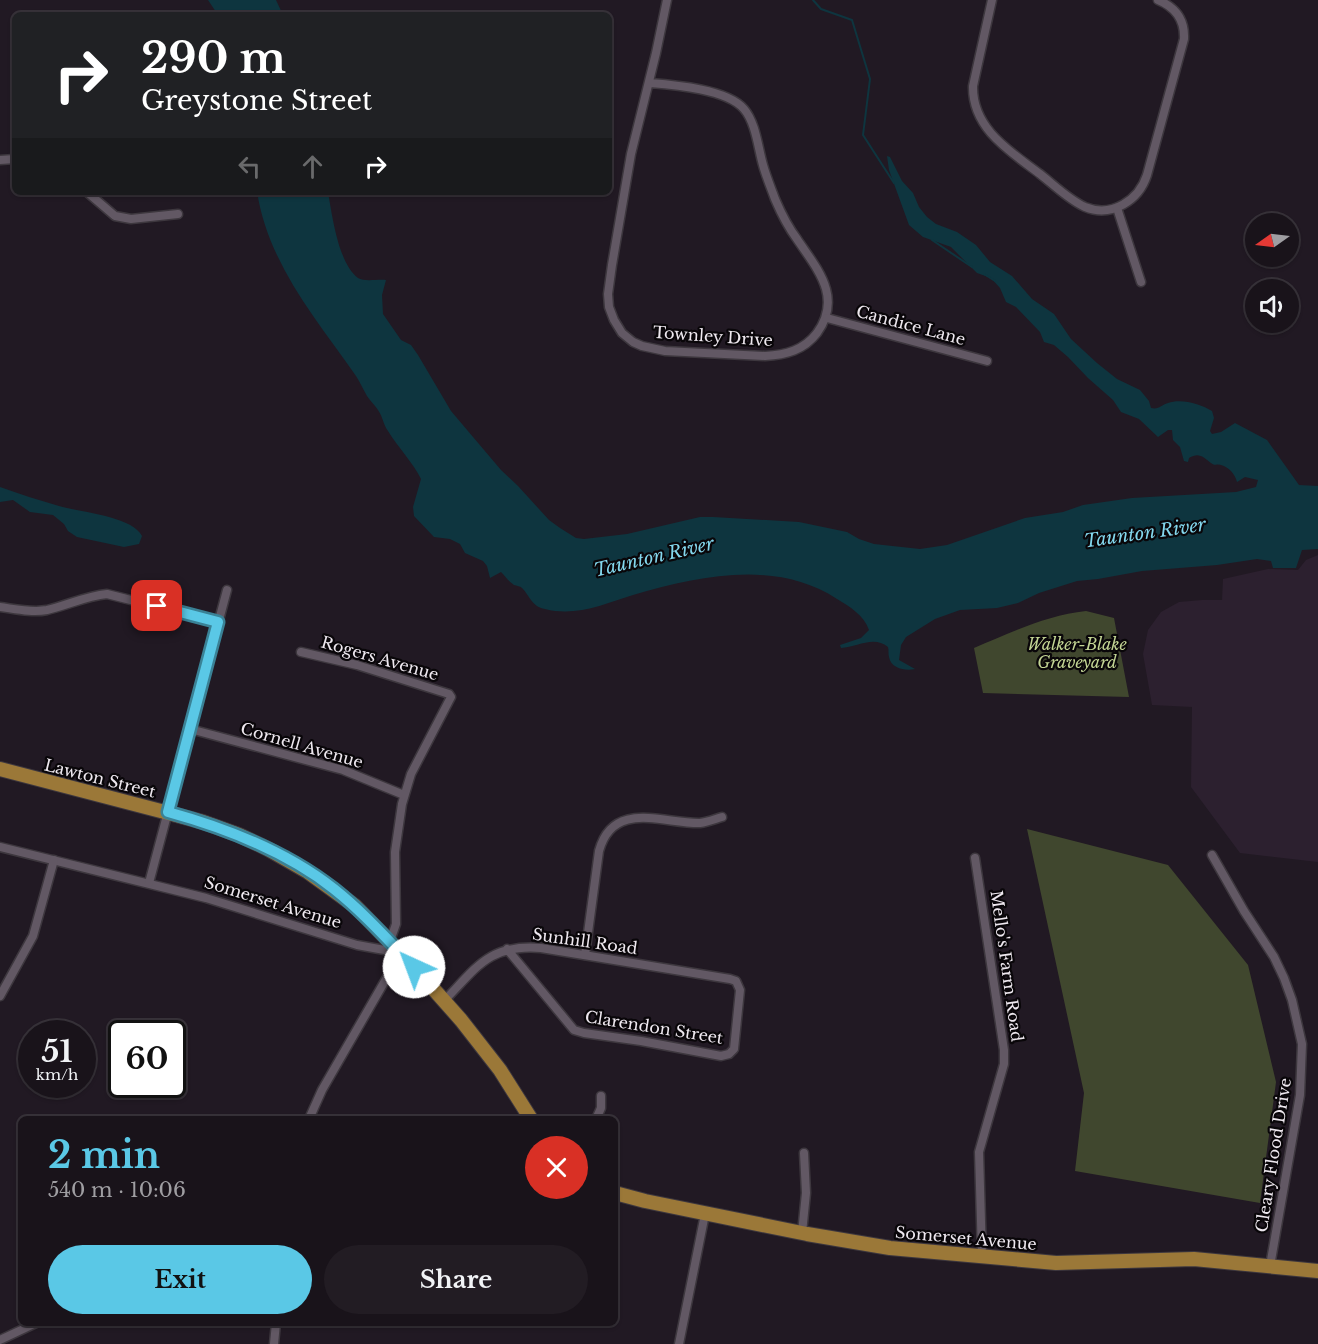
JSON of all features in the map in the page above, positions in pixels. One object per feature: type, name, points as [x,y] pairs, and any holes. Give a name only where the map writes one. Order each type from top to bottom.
[{"type":"main road","name":"Lawton Street","points":[[0,769],[168,812],[239,835],[308,872],[355,906],[401,953]]},
{"type":"main road","points":[[401,953],[444,1001],[500,1070],[529,1116]]},
{"type":"main road","name":"Somerset Avenue","points":[[618,1194],[705,1214],[890,1248],[1056,1263],[1194,1259],[1318,1271]]},
{"type":"street","name":"Townley Drive","points":[[667,0],[649,83],[633,141],[609,286],[609,307],[618,326],[633,342],[651,349],[776,356],[784,355],[806,344],[814,337],[827,318]]},
{"type":"street","points":[[992,0],[973,86],[976,108],[984,124],[1006,149],[1079,203],[1099,210],[1117,208],[1134,197],[1144,183],[1182,51],[1184,33],[1180,18],[1170,6],[1158,0]]},
{"type":"street","points":[[649,83],[721,96],[745,109],[778,206],[824,281],[828,297],[827,318]]},
{"type":"street","points":[[90,195],[115,216],[131,219],[178,214]]},
{"type":"street","points":[[1117,208],[1142,282]]},
{"type":"street","name":"Candice Lane","points":[[827,318],[987,361]]},
{"type":"street","points":[[149,883],[227,590]]},
{"type":"street","points":[[0,607],[24,611],[46,610],[95,595],[107,594],[218,622]]},
{"type":"street","name":"Rogers Avenue","points":[[301,652],[357,665],[449,694],[451,697],[411,774],[404,795]]},
{"type":"street","name":"Cornell Avenue","points":[[190,729],[343,770],[404,795]]},
{"type":"street","points":[[390,941],[396,924],[395,852],[404,795]]},
{"type":"street","points":[[585,955],[599,851],[609,831],[622,822],[636,818],[696,823],[722,817]]},
{"type":"street","name":"Somerset Avenue","points":[[0,847],[149,883],[357,945],[401,953]]},
{"type":"street","name":"Cleary Flood Drive","points":[[1212,855],[1274,957],[1284,978],[1292,1000],[1302,1044],[1300,1095],[1270,1266]]},
{"type":"street","name":"Mello's Farm Road","points":[[975,858],[1004,1050],[1004,1064],[980,1152],[982,1256]]},
{"type":"street","points":[[0,996],[33,936],[54,860]]},
{"type":"street","name":"Sunhill Road","points":[[444,1001],[485,960],[507,949],[541,948],[730,979],[738,984],[740,993],[735,1046],[729,1054]]},
{"type":"street","name":"Clarendon Street","points":[[507,949],[574,1030],[721,1056],[729,1054]]},
{"type":"street","points":[[310,1116],[322,1090],[401,953]]},
{"type":"street","points":[[597,1116],[601,1107],[601,1096]]},
{"type":"street","points":[[802,1233],[806,1193],[804,1153]]},
{"type":"street","points":[[678,1344],[705,1214]]},
{"type":"street","points":[[0,1340],[30,1326]]},
{"type":"street","points":[[274,1344],[276,1326]]},
{"type":"shaded area","points":[[1318,555],[1318,862],[1240,853],[1191,787],[1192,707],[1152,705],[1143,654],[1148,630],[1161,612],[1179,602],[1222,600],[1223,579],[1268,569],[1298,570],[1306,560]]},
{"type":"green space","name":"Walker-Blake Graveyard","points":[[1086,611],[1114,618],[1129,697],[983,693],[974,648],[1057,616]]},
{"type":"green space","points":[[1027,829],[1168,865],[1248,965],[1276,1082],[1260,1203],[1075,1171],[1084,1093]]},
{"type":"water","points":[[208,0],[276,0],[282,12],[216,12]]},
{"type":"water","name":"Taunton River","points":[[887,156],[890,157],[902,181],[913,193],[919,207],[927,217],[936,224],[957,232],[976,245],[990,262],[1012,276],[1032,299],[1054,314],[1071,339],[1097,363],[1117,379],[1140,390],[1149,401],[1151,408],[1179,401],[1197,404],[1212,411],[1214,418],[1210,431],[1212,434],[1221,432],[1235,423],[1267,440],[1299,485],[1318,486],[1318,549],[1302,550],[1296,568],[1273,568],[1271,561],[1257,559],[1217,565],[1142,571],[1077,581],[1039,593],[1018,603],[997,608],[960,610],[935,619],[906,637],[901,645],[899,660],[915,669],[911,670],[896,667],[890,661],[888,647],[877,642],[841,648],[840,645],[861,638],[869,630],[864,620],[837,599],[813,587],[789,579],[763,575],[710,577],[658,588],[579,610],[556,611],[541,608],[534,604],[522,588],[512,584],[501,572],[490,578],[483,561],[465,553],[460,544],[450,539],[434,537],[414,516],[413,507],[421,479],[283,267],[263,218],[258,195],[329,195],[337,238],[345,261],[358,278],[386,280],[382,295],[383,314],[401,340],[411,345],[451,411],[501,470],[549,520],[576,538],[627,534],[700,517],[713,517],[799,522],[847,532],[874,544],[920,549],[947,545],[1025,518],[1063,512],[1083,505],[1132,498],[1236,492],[1256,487],[1258,480],[1245,477],[1237,482],[1227,467],[1214,465],[1201,456],[1192,456],[1188,462],[1184,461],[1180,447],[1173,440],[1172,430],[1158,437],[1139,419],[1121,412],[1113,400],[1068,357],[1054,345],[1044,342],[1040,332],[1016,307],[1006,302],[1000,288],[991,278],[977,273],[951,247],[923,237],[909,225],[889,170]]},
{"type":"water","points":[[0,487],[59,506],[117,519],[136,529],[142,536],[139,544],[124,547],[77,537],[53,515],[30,512],[13,500],[0,502]]},
{"type":"waterway","points":[[813,0],[821,9],[852,20],[870,79],[863,135],[894,183]]},
{"type":"waterway","points":[[932,240],[972,267]]},
{"type":"waterway","points":[[984,274],[995,281]]},
{"type":"route","points":[[157,606],[218,622],[168,812],[239,835],[308,872],[355,906],[414,967]]}]
